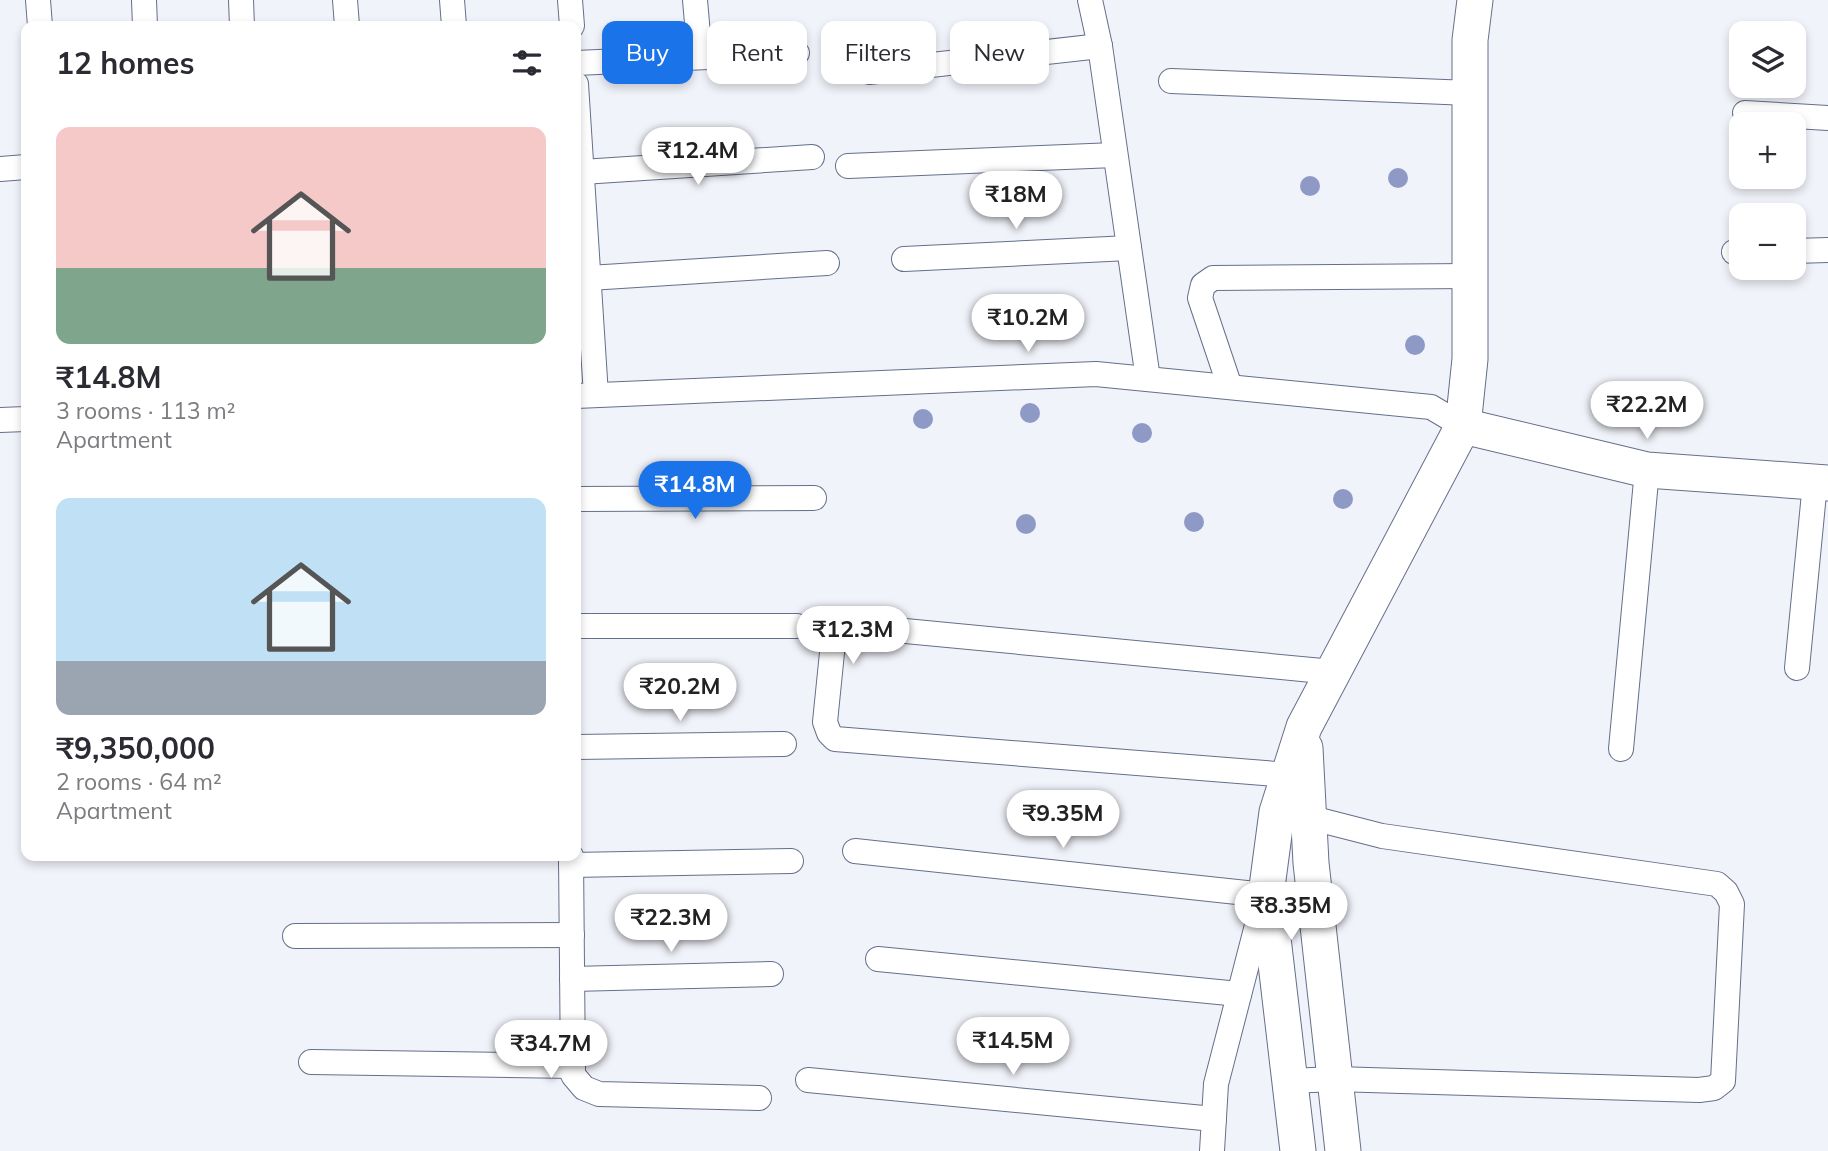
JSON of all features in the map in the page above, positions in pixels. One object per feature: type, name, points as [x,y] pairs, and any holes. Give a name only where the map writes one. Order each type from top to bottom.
[{"type":"street","points":[[38,0],[40,21]]},
{"type":"street","points":[[145,0],[145,21]]},
{"type":"street","points":[[240,0],[242,21]]},
{"type":"street","points":[[345,0],[347,21]]},
{"type":"street","points":[[452,0],[454,21]]},
{"type":"street","points":[[570,0],[572,21]]},
{"type":"street","points":[[695,0],[700,57]]},
{"type":"street","points":[[1090,0],[1100,46],[1148,379]]},
{"type":"street","points":[[1212,1151],[1216,1084],[1266,891],[1277,812],[1304,727],[1463,426],[1470,359],[1470,40],[1475,0]]},
{"type":"street","points":[[936,64],[1100,46]]},
{"type":"street","points":[[581,63],[707,57]]},
{"type":"street","points":[[1171,81],[1470,93]]},
{"type":"street","points":[[1806,117],[1828,118]]},
{"type":"street","points":[[848,166],[1115,155]]},
{"type":"street","points":[[581,157],[589,278],[586,396],[1096,374],[1431,407],[1463,426],[1647,470],[1821,483],[1797,668]]},
{"type":"street","points":[[582,172],[812,157]]},
{"type":"street","points":[[0,169],[21,167]]},
{"type":"street","points":[[904,259],[1129,248]]},
{"type":"street","points":[[1806,251],[1828,250]]},
{"type":"street","points":[[589,278],[827,263]]},
{"type":"street","points":[[1230,387],[1199,298],[1203,285],[1213,278],[1470,276]]},
{"type":"street","points":[[0,420],[21,419]]},
{"type":"street","points":[[1621,749],[1647,470]]},
{"type":"street","points":[[581,499],[814,498]]},
{"type":"street","points":[[581,626],[797,626]]},
{"type":"street","points":[[1289,775],[835,739],[825,722],[834,633],[841,627],[853,626],[1333,672]]},
{"type":"street","points":[[1304,727],[1311,863],[1343,1151]]},
{"type":"street","points":[[581,747],[784,744]]},
{"type":"street","points":[[1290,1081],[1335,1079],[1699,1090],[1714,1088],[1723,1081],[1732,904],[1726,892],[1717,884],[1382,836],[1308,817]]},
{"type":"street","points":[[855,851],[1266,891]]},
{"type":"street","points":[[581,860],[791,861]]},
{"type":"street","points":[[571,861],[573,1075],[584,1088],[600,1094],[759,1098]]},
{"type":"street","points":[[1266,891],[1298,1151]]},
{"type":"street","points":[[295,936],[572,935]]},
{"type":"street","points":[[878,959],[1240,994]]},
{"type":"street","points":[[572,979],[771,974]]},
{"type":"street","points":[[311,1062],[573,1066]]},
{"type":"street","points":[[808,1080],[1214,1119]]}]
